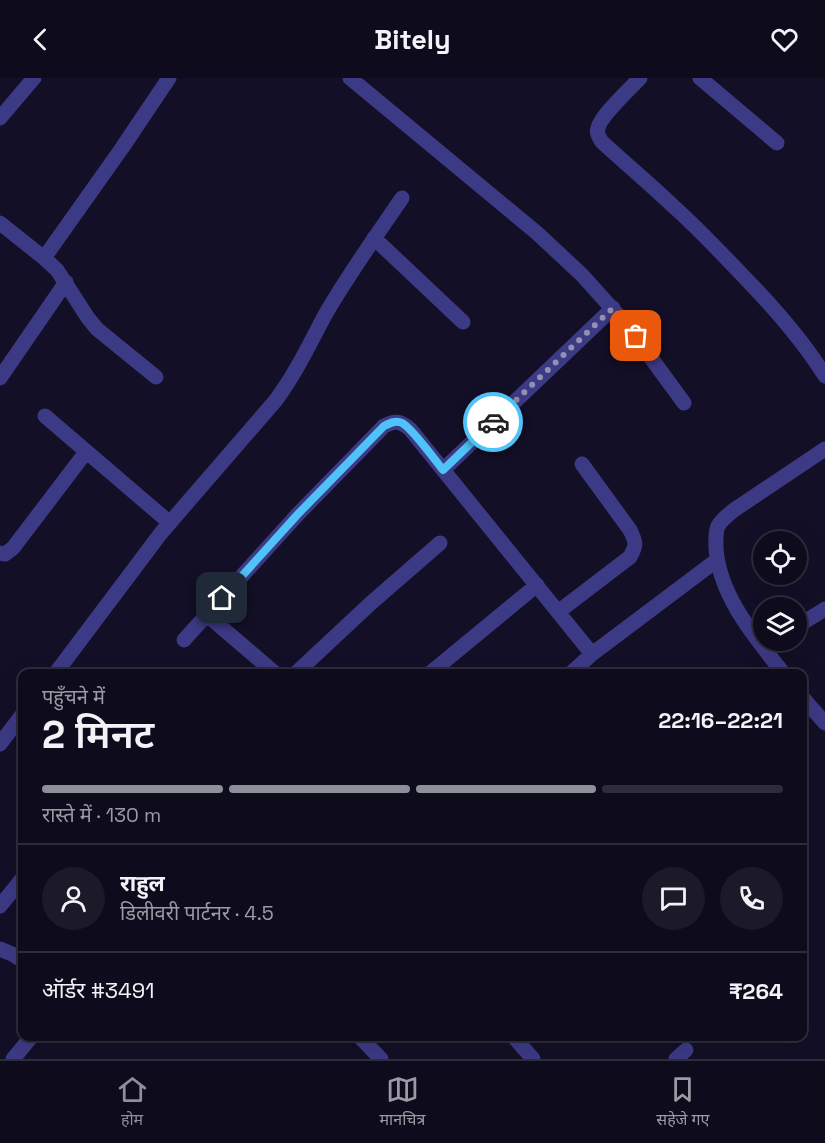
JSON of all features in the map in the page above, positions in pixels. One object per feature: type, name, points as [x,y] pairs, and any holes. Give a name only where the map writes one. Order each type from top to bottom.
[{"type":"street","points":[[0,118],[34,78]]},
{"type":"street","points":[[44,258],[169,78]]},
{"type":"street","points":[[350,78],[537,233],[582,275],[644,346],[684,403]]},
{"type":"street","points":[[640,78],[602,118],[597,134],[674,206],[749,282],[797,336],[825,376]]},
{"type":"street","points":[[700,78],[777,143]]},
{"type":"street","points":[[59,669],[170,523],[288,384],[326,315],[402,198]]},
{"type":"street","points":[[0,223],[57,270],[97,329],[156,377]]},
{"type":"street","points":[[375,238],[463,322]]},
{"type":"street","points":[[0,378],[66,282]]},
{"type":"street","points":[[443,470],[613,308]]},
{"type":"street","points":[[45,416],[170,523]]},
{"type":"street","points":[[184,640],[298,514],[384,426],[394,421],[410,429],[592,654]]},
{"type":"street","points":[[753,626],[735,606],[724,583],[717,560],[718,527],[724,518],[743,504],[825,449]]},
{"type":"street","points":[[0,553],[6,554],[13,548],[86,452]]},
{"type":"street","points":[[558,612],[630,556],[635,549],[635,540],[630,530],[582,464]]},
{"type":"street","points":[[300,669],[440,543]]},
{"type":"street","points":[[576,669],[592,654],[717,560]]},
{"type":"street","points":[[435,669],[537,585]]},
{"type":"street","points":[[807,620],[825,609]]},
{"type":"street","points":[[207,615],[270,669]]},
{"type":"street","points":[[773,651],[782,669]]},
{"type":"street","points":[[807,703],[825,723]]},
{"type":"street","points":[[0,744],[18,720]]},
{"type":"street","points":[[0,906],[18,884]]},
{"type":"street","points":[[0,949],[18,958]]},
{"type":"street","points":[[13,1059],[28,1041]]},
{"type":"street","points":[[364,1041],[381,1059]]},
{"type":"street","points":[[517,1041],[533,1059]]},
{"type":"way so far","points":[[493,422],[613,308],[636,336]]},
{"type":"route","points":[[222,598],[298,514],[384,426],[394,421],[402,423],[410,429],[443,470],[493,422]]}]
